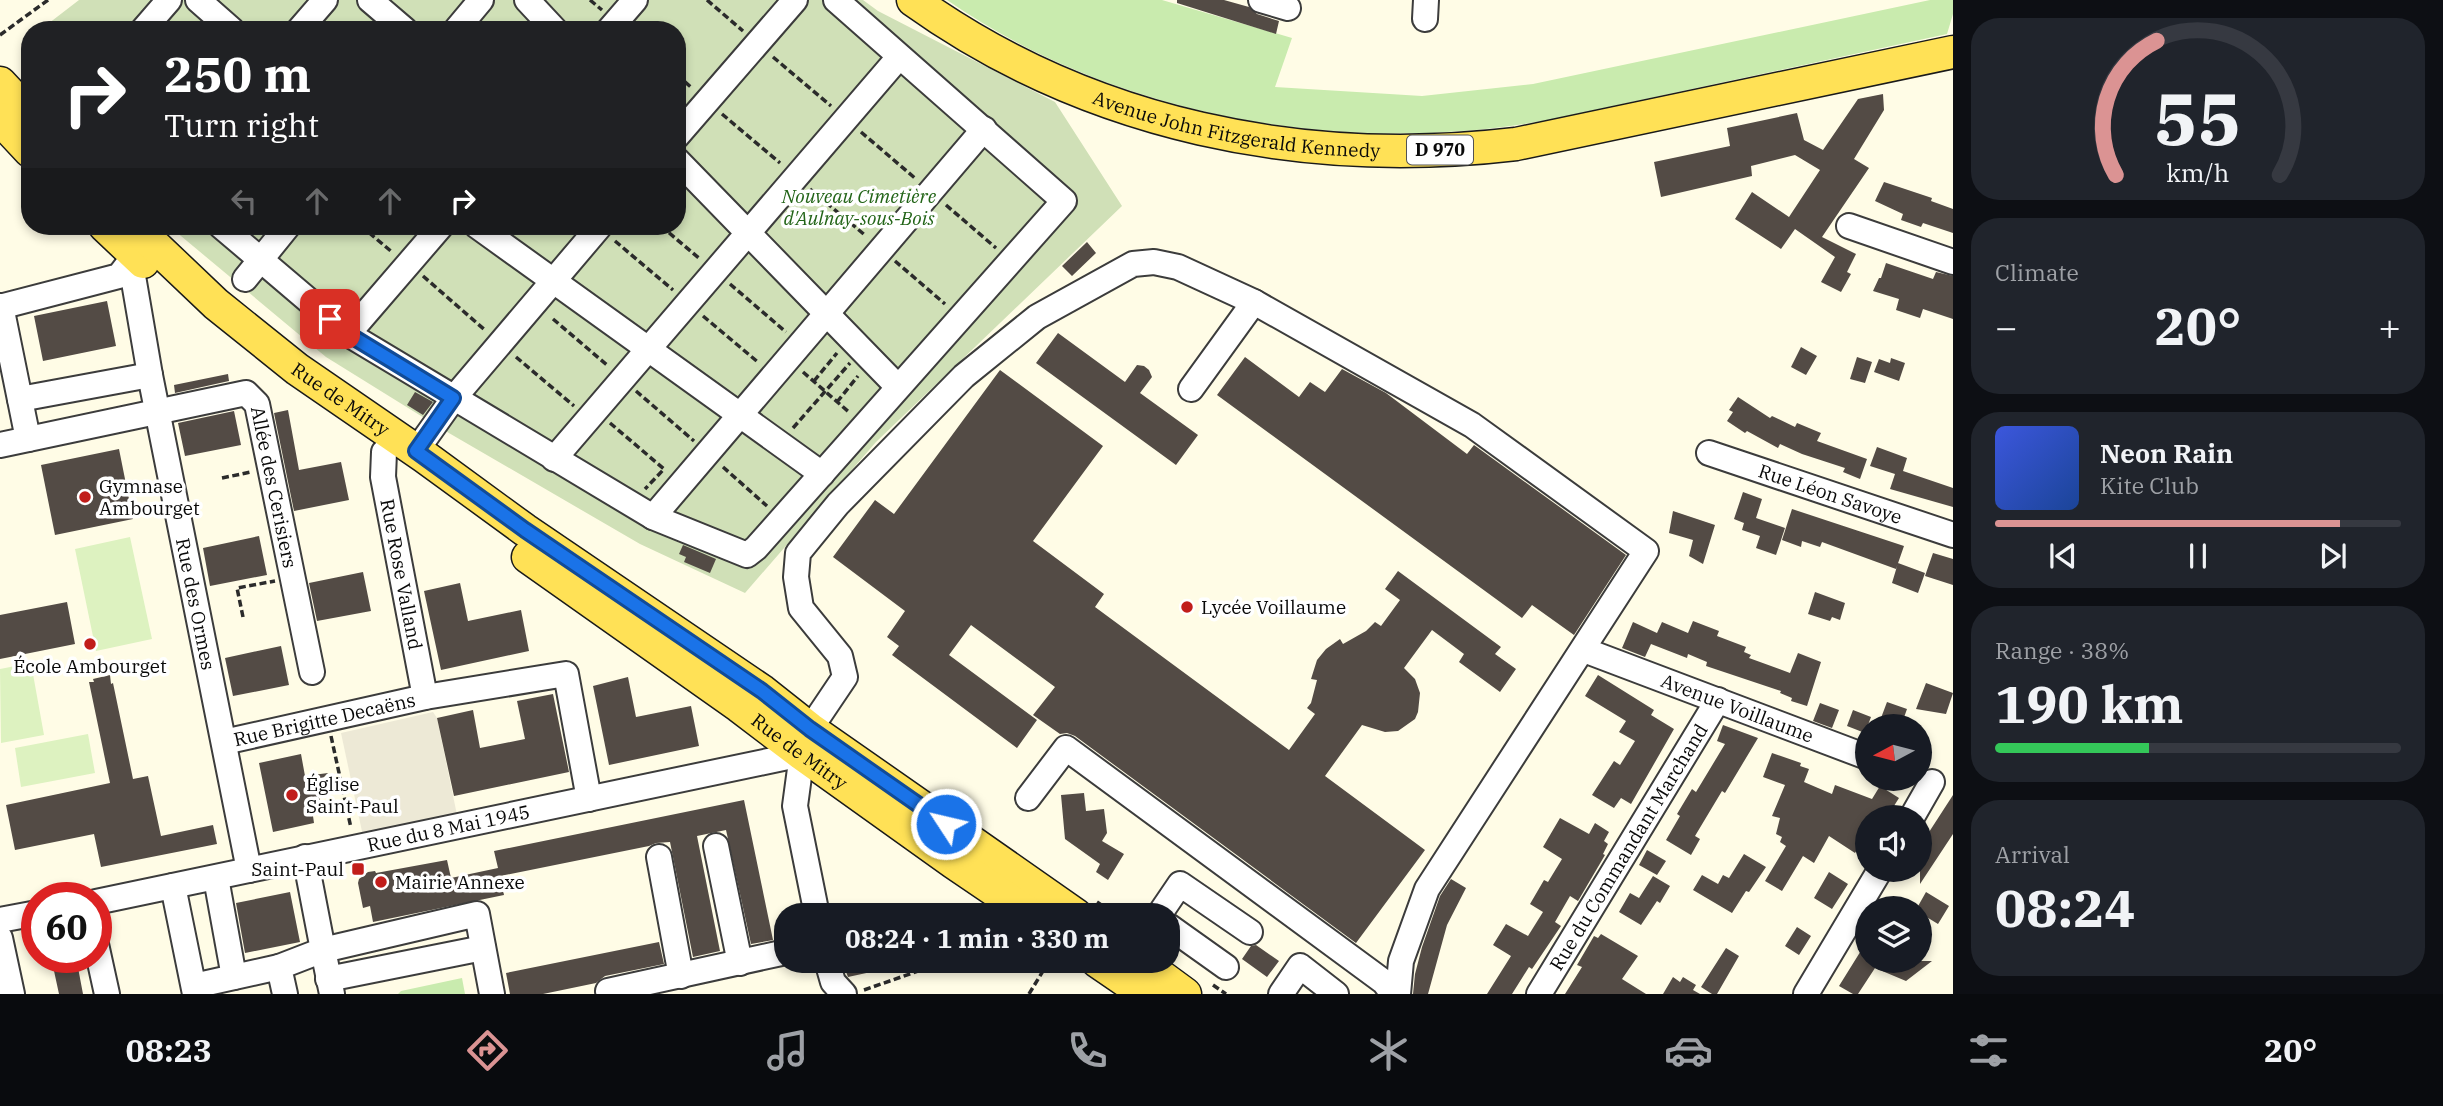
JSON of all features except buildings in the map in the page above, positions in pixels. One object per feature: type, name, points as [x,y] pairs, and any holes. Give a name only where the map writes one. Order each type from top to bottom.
[{"type":"main road","name":"Avenue John Fitzgerald Kennedy","points":[[913,0],[972,38],[1053,79],[1149,115],[1246,139],[1372,152],[1516,144],[1953,52]]},
{"type":"main road","points":[[0,83],[21,105]]},
{"type":"main road","points":[[0,119],[21,141]]},
{"type":"main road","name":"Rue de Mitry","points":[[134,241],[298,369],[525,530],[762,691],[806,741],[953,862],[1013,903]]},
{"type":"main road","name":"Rue de Mitry","points":[[134,241],[277,375],[480,523],[739,706],[806,741],[1057,903]]},
{"type":"main road","points":[[1115,973],[1146,994]]},
{"type":"main road","points":[[1156,973],[1185,994]]},
{"type":"street","points":[[198,0],[222,21]]},
{"type":"street","points":[[307,21],[325,0]]},
{"type":"street","points":[[370,0],[394,21]]},
{"type":"street","points":[[464,21],[481,0]]},
{"type":"street","points":[[527,0],[547,21]]},
{"type":"street","points":[[617,21],[635,0]]},
{"type":"street","points":[[686,126],[795,0]]},
{"type":"street","points":[[227,235],[252,269],[348,334],[631,505],[653,517],[747,555],[1064,201],[836,0]]},
{"type":"street","points":[[1261,0],[1288,8]]},
{"type":"street","points":[[150,21],[166,1]]},
{"type":"street","points":[[554,459],[899,57]]},
{"type":"street","points":[[653,517],[984,129]]},
{"type":"street","points":[[686,169],[898,387]]},
{"type":"street","points":[[1849,226],[1953,262]]},
{"type":"street","points":[[252,269],[280,235]]},
{"type":"street","points":[[348,334],[433,235]]},
{"type":"street","points":[[489,235],[822,474]]},
{"type":"street","points":[[416,451],[453,398],[592,235]]},
{"type":"street","points":[[28,439],[0,306],[118,276],[134,241]]},
{"type":"street","name":"Rue des Ormes","points":[[134,241],[132,276],[249,870]]},
{"type":"street","points":[[815,903],[795,806],[806,741],[845,677],[841,656],[801,608],[796,577],[799,553],[838,504],[964,376],[1037,317],[1133,264],[1154,262],[1178,267],[1254,302],[1472,425],[1646,551],[1427,889],[1401,961],[1396,994]]},
{"type":"street","points":[[1191,389],[1254,302]]},
{"type":"street","points":[[20,399],[150,374]]},
{"type":"street","name":"Allée des Cerisiers","points":[[158,413],[246,393],[257,404],[312,673]]},
{"type":"street","points":[[0,445],[158,413]]},
{"type":"street","name":"Rue Rose Valland","points":[[384,452],[383,477],[425,697]]},
{"type":"street","name":"Rue Léon Savoye","points":[[1709,453],[1953,535]]},
{"type":"street","name":"Avenue Voillaume","points":[[1584,650],[1855,752]]},
{"type":"street","name":"Rue Brigitte Decaëns","points":[[224,742],[425,697],[566,674],[589,799]]},
{"type":"street","name":"Rue du Commandant Marchand","points":[[1539,994],[1718,700]]},
{"type":"street","name":"Rue du 8 Mai 1945","points":[[112,898],[589,799],[806,741]]},
{"type":"street","points":[[1028,798],[1066,748],[1384,982],[1396,994]]},
{"type":"street","points":[[1920,805],[1935,782]]},
{"type":"street","points":[[716,846],[740,963]]},
{"type":"street","points":[[305,857],[330,986],[483,948]]},
{"type":"street","points":[[659,857],[681,976]]},
{"type":"street","points":[[216,878],[234,977]]},
{"type":"street","points":[[1806,994],[1873,882]]},
{"type":"street","points":[[1167,903],[1180,884],[1250,932]]},
{"type":"street","points":[[173,886],[194,990],[234,977],[279,967],[323,950],[477,914],[492,994]]},
{"type":"street","points":[[0,920],[21,916]]},
{"type":"street","points":[[1180,934],[1226,967]]},
{"type":"street","points":[[0,938],[12,994]]},
{"type":"street","points":[[604,993],[774,955]]},
{"type":"street","points":[[1281,994],[1300,966],[1336,994]]},
{"type":"street","points":[[279,967],[285,994]]},
{"type":"street","points":[[102,973],[107,994]]},
{"type":"street","points":[[830,973],[833,982],[853,992]]},
{"type":"path","points":[[0,35],[48,0]]},
{"type":"path","points":[[686,83],[960,317]]},
{"type":"path","points":[[372,235],[407,265]]},
{"type":"path","points":[[553,319],[782,519]]},
{"type":"path","points":[[814,381],[860,350]]},
{"type":"path","points":[[789,433],[860,350]]},
{"type":"path","points":[[837,402],[860,350]]},
{"type":"path","points":[[796,366],[864,426]]},
{"type":"path","points":[[596,411],[664,469],[631,505]]},
{"type":"path","points":[[222,478],[271,468]]},
{"type":"path","points":[[243,617],[237,589],[293,578]]},
{"type":"path","points":[[328,719],[355,847]]},
{"type":"path","points":[[342,787],[353,785]]},
{"type":"path","points":[[853,992],[911,973]]},
{"type":"path","points":[[1029,994],[1042,973]]},
{"type":"green space","name":"Nouveau Cimetière d'Aulnay-sous-Bois","points":[[79,0],[863,0],[878,11],[1055,102],[1122,206],[876,442],[745,593],[640,544],[442,429],[326,357],[180,235],[686,235],[686,21],[52,21]]},
{"type":"green space","points":[[947,0],[1162,0],[1292,38],[1275,87],[1422,96],[1533,84],[1930,0],[1953,0],[1953,14],[1947,34],[1548,120],[1471,130],[1393,133],[1314,129],[1236,118],[1159,100],[1084,74],[1013,41]]},
{"type":"green space","points":[[130,537],[152,639],[96,651],[75,549]]},
{"type":"green space","points":[[31,663],[44,735],[1,743],[0,669]]},
{"type":"green space","points":[[88,734],[95,773],[21,787],[15,748]]},
{"type":"green space","points":[[462,978],[465,994],[398,994],[401,991]]},
{"type":"shaded area","points":[[433,712],[437,718],[457,815],[363,836],[341,733]]},
{"type":"place","name":"Gymnase Ambourget","points":[[85,497]]},
{"type":"place","name":"Lycée Voillaume","points":[[1187,607]]},
{"type":"place","name":"École Ambourget","points":[[90,644]]},
{"type":"place","name":"Église Saint-Paul","points":[[292,795]]},
{"type":"place","name":"Saint-Paul","points":[[358,869]]},
{"type":"place","name":"Mairie Annexe","points":[[381,882]]},
{"type":"route","points":[[330,319],[348,334],[453,398],[416,451],[525,530],[762,691],[810,729],[946,824]]}]
